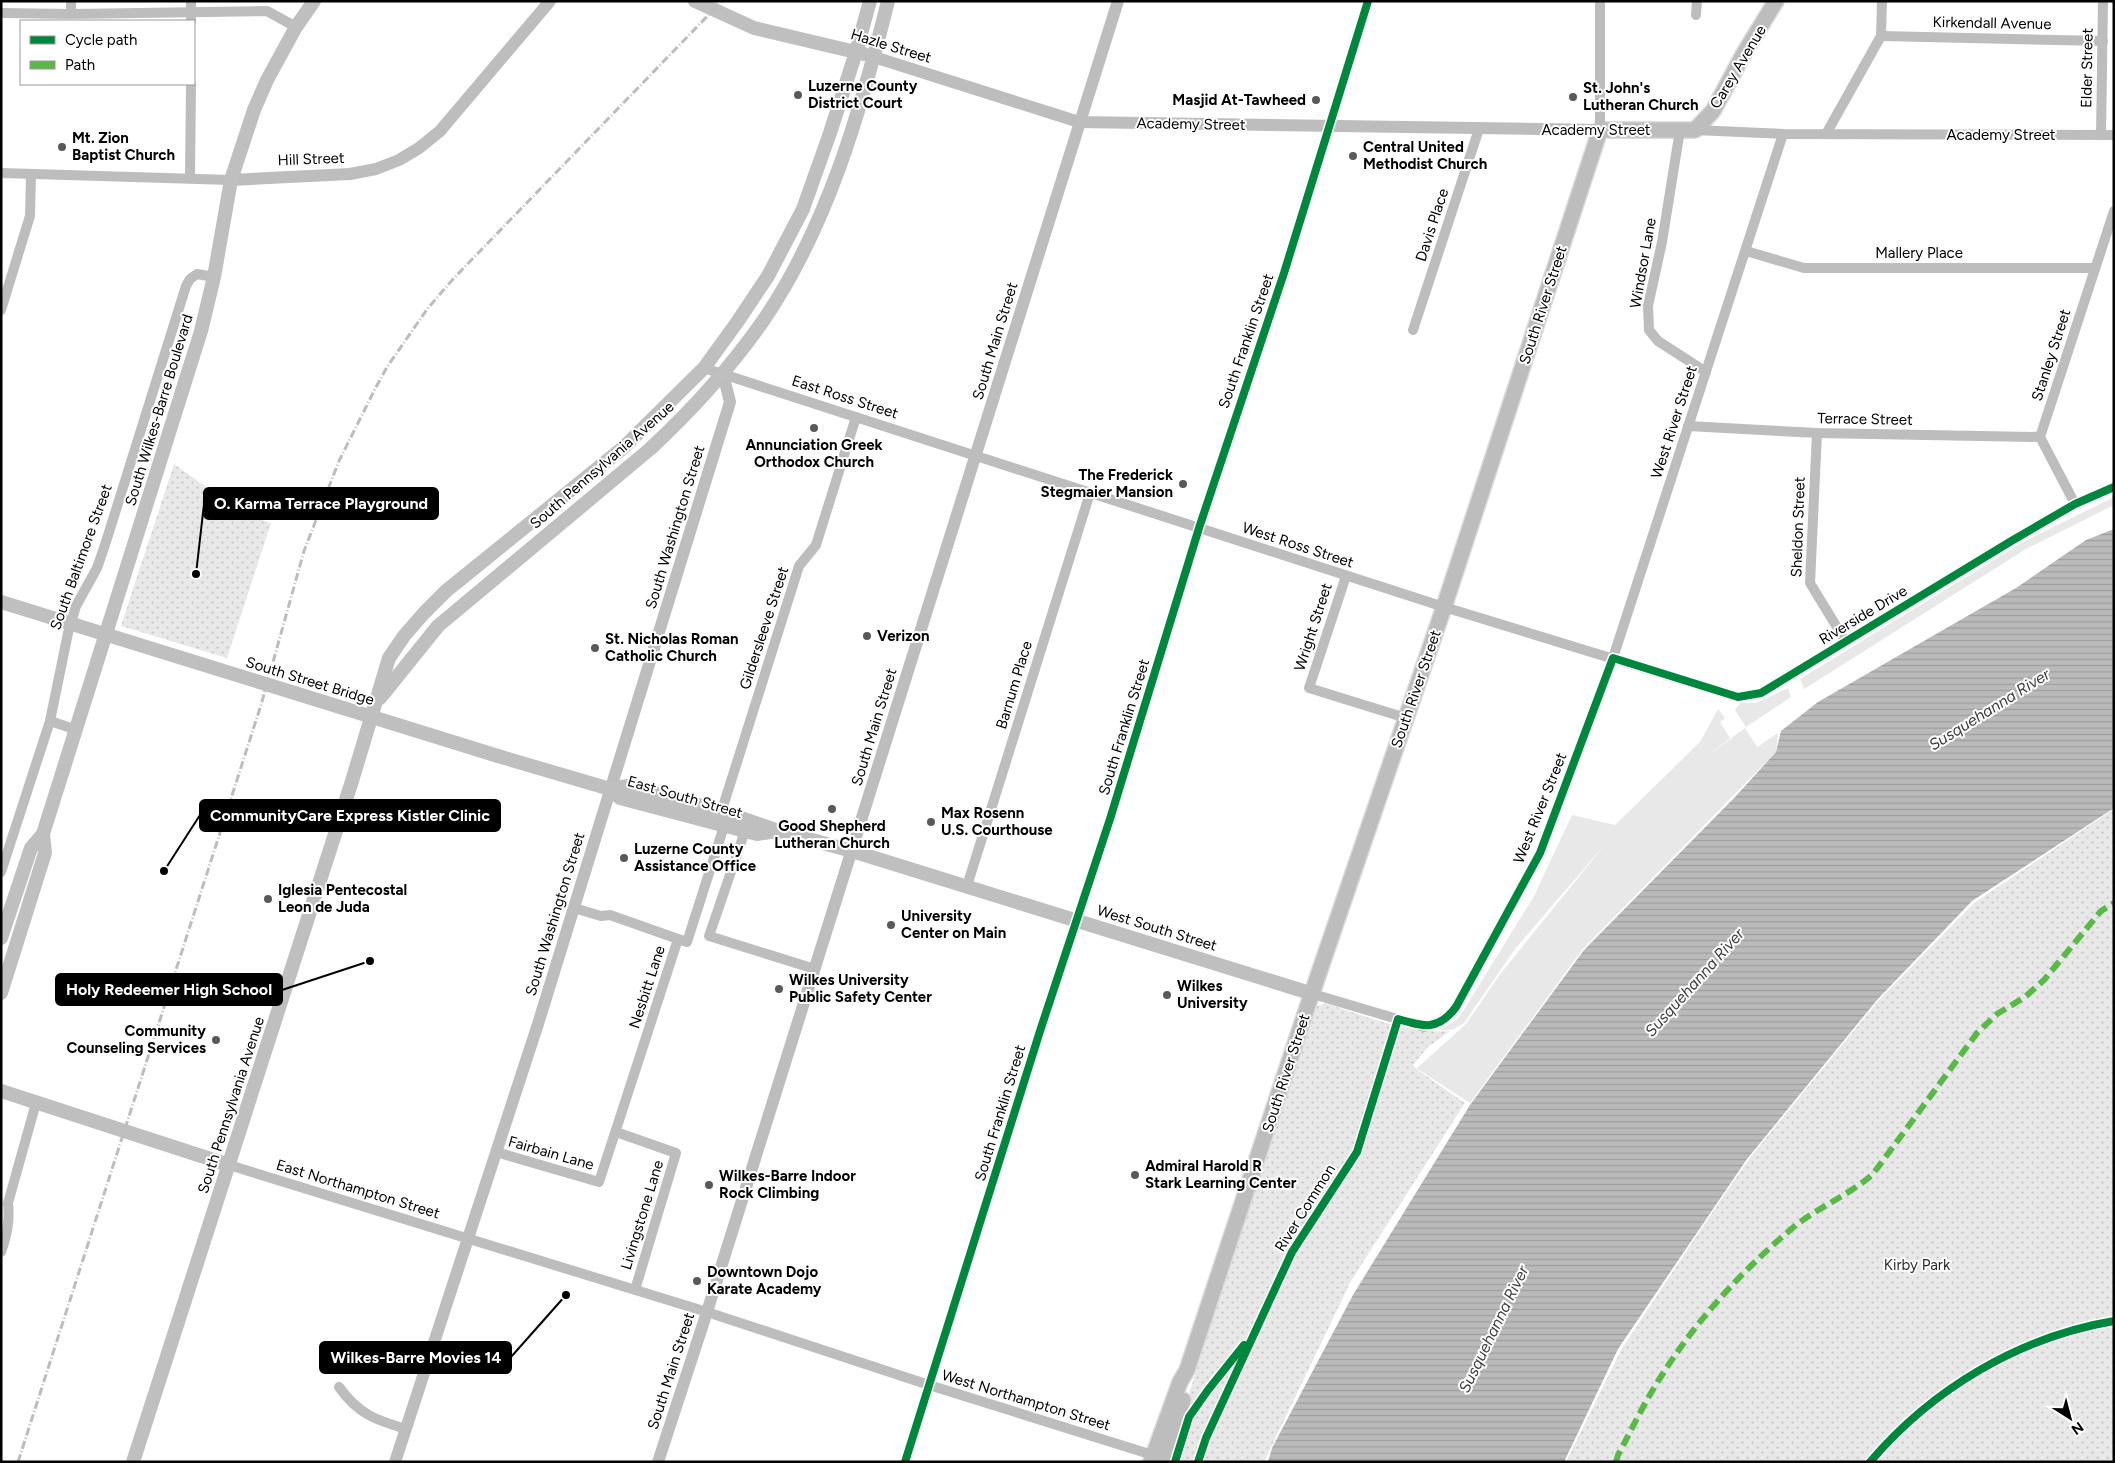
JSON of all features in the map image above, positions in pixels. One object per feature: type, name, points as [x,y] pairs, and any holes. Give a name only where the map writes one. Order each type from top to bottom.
[{"type":"main road","name":"South Wilkes-Barre Boulevard","points":[[1,938],[31,848],[43,834],[184,390],[214,277],[231,180],[254,110],[296,27],[314,1]]},
{"type":"main road","name":"Hazle Street","points":[[695,1],[754,28],[874,57]]},
{"type":"main road","name":"South Pennsylvania Avenue","points":[[134,1462],[378,701],[389,658],[424,613],[446,591],[624,447],[704,368],[768,276],[803,209],[830,134],[870,1]]},
{"type":"main road","name":"South Pennsylvania Avenue","points":[[378,701],[438,626],[650,449],[724,374],[763,320],[795,267],[831,190],[874,57],[888,1]]},
{"type":"main road","name":"Carey Avenue","points":[[1687,130],[1713,111],[1776,1]]},
{"type":"main road","name":"Academy Street","points":[[1600,130],[1687,130]]},
{"type":"main road","name":"South River Street","points":[[1158,1459],[1180,1382],[1187,1370],[1444,607],[1600,130]]},
{"type":"main road","name":"South Street Bridge","points":[[1,602],[498,756],[610,788]]},
{"type":"main road","name":"East South Street","points":[[610,788],[620,798],[778,831],[852,851]]},
{"type":"main road","name":"East South Street","points":[[723,819],[745,831],[757,834],[778,831]]},
{"type":"main road","name":"South Wilkes-Barre Boulevard","points":[[1,993],[45,853],[43,834]]},
{"type":"main road","name":"West South Street","points":[[852,851],[1313,994]]},
{"type":"main road","name":"East Northampton Street","points":[[1,1091],[229,1165]]},
{"type":"street","points":[[71,14],[72,1]]},
{"type":"street","name":"Hill Street","points":[[1,173],[231,180],[350,174],[376,169],[399,160],[419,148],[440,131],[550,1]]},
{"type":"street","name":"South Main Street","points":[[658,1462],[815,969],[1118,1]]},
{"type":"street","name":"South Franklin Street","points":[[905,1462],[1076,920],[1110,819],[1199,528],[1284,273],[1368,1]]},
{"type":"street","name":"South River Street","points":[[1600,1],[1600,130]]},
{"type":"street","points":[[1696,15],[1697,1]]},
{"type":"street","points":[[1826,134],[1881,36],[1882,1]]},
{"type":"street","name":"Elder Street","points":[[2101,135],[2103,1]]},
{"type":"street","points":[[1,13],[71,14],[267,11],[296,27]]},
{"type":"street","name":"Kirkendall Avenue","points":[[1881,36],[2103,41]]},
{"type":"street","name":"Hazle Street","points":[[874,57],[1079,122]]},
{"type":"street","points":[[190,178],[191,85]]},
{"type":"street","name":"Academy Street","points":[[1079,122],[1600,130]]},
{"type":"street","name":"Davis Place","points":[[1413,330],[1479,129]]},
{"type":"street","name":"Academy Street","points":[[1687,130],[1783,134],[2114,135]]},
{"type":"street","name":"Windsor Lane","points":[[1687,130],[1648,306],[1649,330],[1658,341],[1706,372]]},
{"type":"street","name":"West River Street","points":[[1424,1027],[1438,1023],[1449,1016],[1456,1007],[1540,853],[1613,658],[1783,134]]},
{"type":"street","points":[[1,310],[30,216],[31,174]]},
{"type":"street","name":"Stanley Street","points":[[2040,437],[2114,211]]},
{"type":"street","name":"Mallery Place","points":[[1746,250],[1804,268],[2095,268]]},
{"type":"street","name":"South Baltimore Street","points":[[1,872],[50,721],[68,633],[76,606],[97,568],[105,545],[186,286],[190,279],[197,274],[214,277]]},
{"type":"street","name":"East Ross Street","points":[[704,368],[976,456]]},
{"type":"street","name":"South Washington Street","points":[[395,1462],[574,908],[730,402],[724,374]]},
{"type":"street","name":"Gildersleeve Street","points":[[723,819],[799,566],[816,545],[856,417]]},
{"type":"street","name":"Terrace Street","points":[[1688,426],[1817,433],[2040,437]]},
{"type":"street","name":"Sheldon Street","points":[[1817,433],[1810,583],[1846,642]]},
{"type":"street","points":[[2040,437],[2075,504]]},
{"type":"street","name":"West Ross Street","points":[[976,456],[1346,576],[1613,658]]},
{"type":"street","name":"Riverside Drive","points":[[1613,658],[1738,697],[1761,693],[2075,504],[2114,487]]},
{"type":"street","name":"Barnum Place","points":[[967,886],[1090,493]]},
{"type":"street","name":"Wright Street","points":[[1346,576],[1309,688],[1406,718]]},
{"type":"street","points":[[50,721],[76,730]]},
{"type":"street","name":"Nesbitt Lane","points":[[599,1182],[678,939],[688,942],[723,819]]},
{"type":"street","points":[[745,831],[709,936],[815,969]]},
{"type":"street","points":[[574,908],[601,916],[610,916],[678,939]]},
{"type":"street","name":"West South Street","points":[[1313,994],[1424,1027]]},
{"type":"street","points":[[1,1252],[10,1216],[8,1203],[36,1103]]},
{"type":"street","name":"Livingstone Lane","points":[[616,1132],[676,1153],[635,1290]]},
{"type":"street","name":"Fairbain Lane","points":[[496,1152],[599,1182]]},
{"type":"street","name":"East Northampton Street","points":[[229,1165],[467,1240],[707,1312]]},
{"type":"street","name":"West Northampton Street","points":[[707,1312],[1158,1459]]},
{"type":"street","points":[[339,1387],[350,1402],[361,1412],[406,1429]]},
{"type":"green space","points":[[174,464],[244,514],[271,523],[227,658],[121,626]]},
{"type":"green space","points":[[2114,497],[2114,505],[2026,549],[1804,689],[1800,679],[2023,542]]},
{"type":"green space","points":[[1788,688],[1791,697],[1746,727],[1735,710],[1740,703],[1756,703]]},
{"type":"green space","points":[[1718,709],[1725,718],[1720,722],[1730,738],[1706,757],[1745,728],[1757,747],[1778,733],[1776,752],[1582,950],[1470,1103],[1419,1070],[1417,1068],[1466,1024],[1501,973],[1607,842],[1515,949],[1464,1023],[1452,1030],[1438,1030],[1454,1022],[1462,1013],[1534,896],[1572,815],[1615,825],[1700,742]]},
{"type":"green space","name":"Kirby Park","points":[[2114,809],[2114,1462],[1566,1462],[1621,1350],[1701,1229],[1749,1159],[1878,1001],[1974,903]]},
{"type":"green space","points":[[1325,1003],[1402,1027],[1418,1030],[1450,1031],[1428,1047],[1413,1065],[1465,1103],[1351,1281],[1264,1462],[1167,1462],[1259,1175],[1317,1006]]},
{"type":"water","name":"Susquehanna River","points":[[2114,529],[2114,808],[1972,901],[1877,1000],[1747,1159],[1618,1349],[1564,1462],[1268,1462],[1272,1448],[1353,1295],[1470,1105],[1584,950],[1735,797],[1776,752],[1781,731],[1818,702],[2016,588],[2086,540]]},
{"type":"railway","points":[[18,1462],[261,705],[304,551],[339,461],[387,367],[428,308],[454,278],[722,1]]},
{"type":"marked path","points":[[1616,1462],[1639,1415],[1662,1375],[1689,1336],[1720,1298],[1789,1231],[1873,1174],[1977,1033],[1997,1014],[2025,997],[2044,980],[2101,911],[2114,903]]},
{"type":"cycle path","points":[[905,1462],[1040,1031],[1110,819],[1199,528],[1284,273],[1368,1]]},
{"type":"cycle path","name":"River Common","points":[[1198,1462],[1206,1438],[1292,1252],[1357,1152],[1398,1019],[1416,1024],[1430,1025],[1443,1020],[1456,1007],[1540,853],[1613,658],[1738,697],[1761,693],[2013,540],[2075,504],[2114,487]]},
{"type":"cycle path","points":[[1870,1462],[1921,1411],[1980,1370],[2011,1353],[2045,1340],[2079,1329],[2114,1321]]},
{"type":"cycle path","points":[[1175,1462],[1189,1417],[1244,1345]]},
{"type":"place","name":"Luzerne County District Court","points":[[798,95]]},
{"type":"place","name":"St. John's Lutheran Church","points":[[1573,97]]},
{"type":"place","name":"Masjid At-Tawheed","points":[[1316,100]]},
{"type":"place","name":"Mt. Zion Baptist Church","points":[[62,147]]},
{"type":"place","name":"Central United Methodist Church","points":[[1353,156]]},
{"type":"place","name":"Annunciation Greek Orthodox Church","points":[[814,428]]},
{"type":"place","name":"The Frederick Stegmaier Mansion","points":[[1183,484]]},
{"type":"place","name":"O. Karma Terrace Playground","points":[[196,574]]},
{"type":"place","name":"Verizon","points":[[867,636]]},
{"type":"place","name":"St. Nicholas Roman Catholic Church","points":[[595,648]]},
{"type":"place","name":"Good Shepherd Lutheran Church","points":[[832,809]]},
{"type":"place","name":"Max Rosenn U.S. Courthouse","points":[[931,822]]},
{"type":"place","name":"Luzerne County Assistance Office","points":[[624,858]]},
{"type":"place","name":"CommunityCare Express Kistler Clinic","points":[[164,871]]},
{"type":"place","name":"Iglesia Pentecostal Leon de Juda","points":[[268,899]]},
{"type":"place","name":"University Center on Main","points":[[891,925]]},
{"type":"place","name":"Holy Redeemer High School","points":[[370,961]]},
{"type":"place","name":"Wilkes University Public Safety Center","points":[[779,989]]},
{"type":"place","name":"Wilkes University","points":[[1167,995]]},
{"type":"place","name":"Community Counseling Services","points":[[216,1040]]},
{"type":"place","name":"Admiral Harold R Stark Learning Center","points":[[1135,1175]]},
{"type":"place","name":"Wilkes-Barre Indoor Rock Climbing","points":[[709,1185]]},
{"type":"place","name":"Downtown Dojo Karate Academy","points":[[697,1281]]},
{"type":"place","name":"Wilkes-Barre Movies 14","points":[[566,1295]]}]
